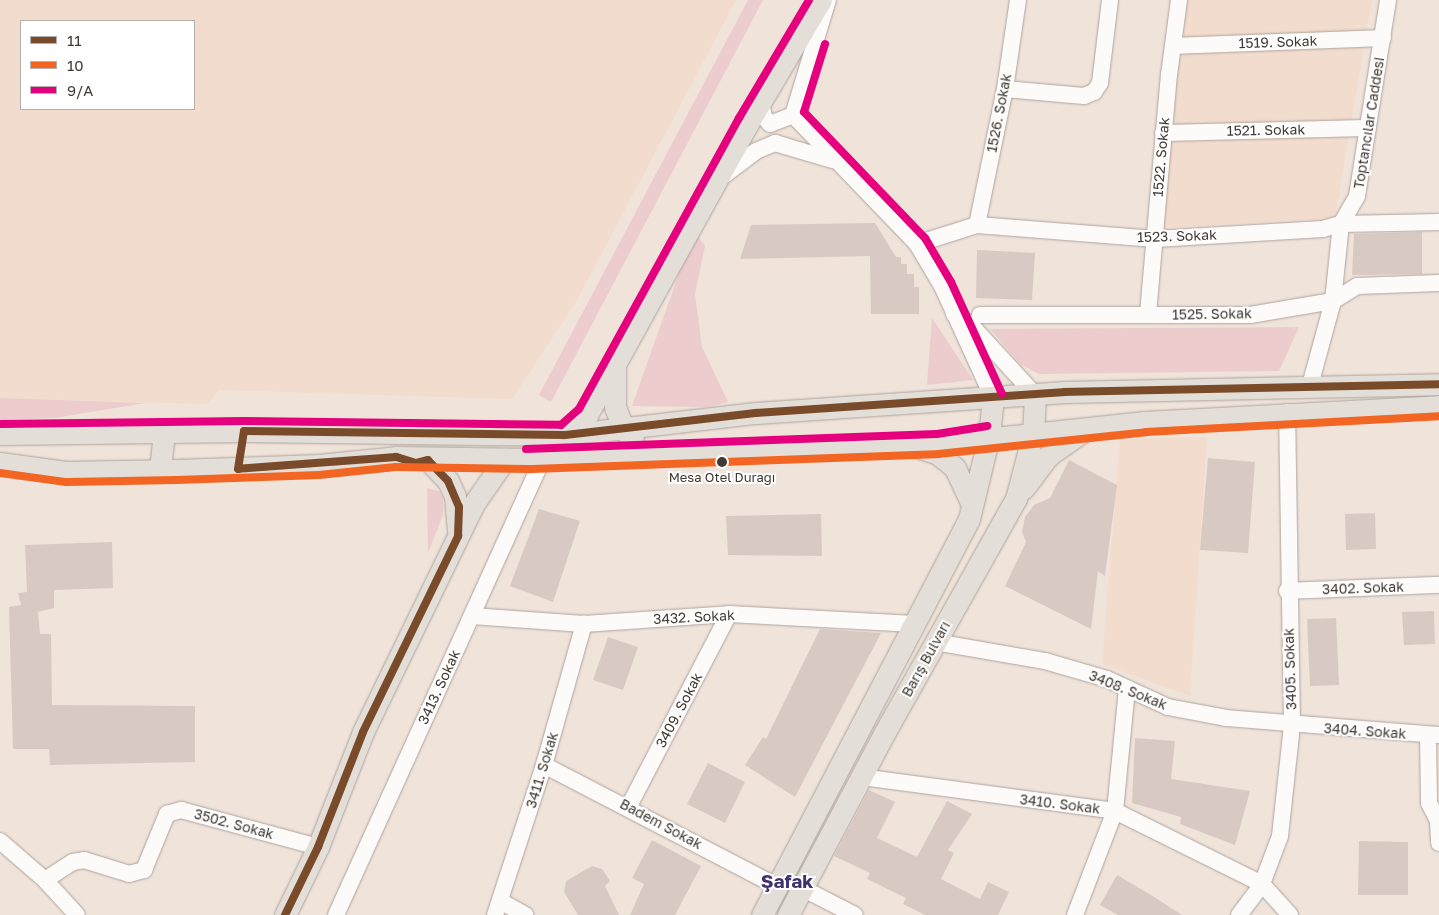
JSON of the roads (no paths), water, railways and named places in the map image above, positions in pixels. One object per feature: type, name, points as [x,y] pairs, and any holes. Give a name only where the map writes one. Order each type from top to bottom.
[{"type":"main road","points":[[565,435],[587,415],[761,102],[821,0]]},
{"type":"main road","points":[[615,364],[615,407],[624,430],[651,452]]},
{"type":"main road","points":[[0,434],[164,432],[565,435],[624,430],[756,413],[1035,394],[1309,389],[1439,384]]},
{"type":"main road","name":"Barış Bulvarı","points":[[788,915],[861,777],[1016,499],[1033,434],[1035,394]]},
{"type":"main road","name":"Barış Bulvarı","points":[[762,915],[970,519],[989,436],[993,398]]},
{"type":"main road","points":[[0,463],[67,472],[319,465],[396,457],[428,460],[505,459],[651,452],[910,445],[989,436],[1082,431],[1146,422],[1287,412],[1439,406]]},
{"type":"main road","points":[[1016,499],[1048,456],[1082,431]]},
{"type":"main road","points":[[160,470],[164,432]]},
{"type":"main road","points":[[910,445],[938,454],[955,468],[972,504]]},
{"type":"main road","points":[[286,915],[318,847],[363,732],[473,505],[505,459]]},
{"type":"main road","points":[[428,460],[448,481],[455,496],[459,507],[458,536]]},
{"type":"street","points":[[761,102],[764,117],[770,124],[793,114],[828,0]]},
{"type":"street","name":"1526. Sokak","points":[[976,226],[1005,89],[1018,0]]},
{"type":"street","points":[[1005,89],[1084,96],[1094,92],[1100,83],[1110,0]]},
{"type":"street","name":"1522. Sokak","points":[[1148,314],[1163,133],[1179,0]]},
{"type":"street","name":"Toptancılar Caddesi","points":[[1309,389],[1333,301],[1341,224],[1357,196],[1388,0]]},
{"type":"street","name":"1519. Sokak","points":[[1173,46],[1383,38]]},
{"type":"street","points":[[793,114],[917,244],[954,314],[993,398]]},
{"type":"street","name":"1521. Sokak","points":[[1163,133],[1368,128]]},
{"type":"street","points":[[719,179],[756,152],[776,143],[836,161]]},
{"type":"street","name":"1523. Sokak","points":[[917,244],[976,226],[1155,239],[1324,229],[1341,224],[1439,222]]},
{"type":"street","name":"1525. Sokak","points":[[980,314],[1250,315],[1333,301],[1357,286],[1439,283]]},
{"type":"street","points":[[954,314],[970,324],[1035,394]]},
{"type":"street","name":"3405. Sokak","points":[[1244,914],[1262,884],[1280,836],[1292,726],[1287,591],[1287,412]]},
{"type":"street","name":"3413. Sokak","points":[[336,915],[543,458]]},
{"type":"street","name":"3402. Sokak","points":[[1287,591],[1439,585]]},
{"type":"street","name":"3432. Sokak","points":[[472,616],[584,624],[729,614],[916,624]]},
{"type":"street","name":"3409. Sokak","points":[[629,806],[729,614]]},
{"type":"street","name":"3411. Sokak","points":[[497,908],[544,765],[584,624]]},
{"type":"street","name":"3408. Sokak","points":[[936,642],[1045,661],[1107,679],[1127,690],[1168,707],[1292,726]]},
{"type":"street","points":[[1075,915],[1115,811],[1127,690]]},
{"type":"street","name":"3404. Sokak","points":[[1292,726],[1434,735]]},
{"type":"street","points":[[1434,735],[1429,803],[1438,821],[1439,843]]},
{"type":"street","name":"Badem Sokak","points":[[544,765],[629,806],[776,886]]},
{"type":"street","name":"3410. Sokak","points":[[861,777],[1115,811],[1262,884],[1290,915]]},
{"type":"street","name":"3502. Sokak","points":[[46,880],[73,862],[84,860],[130,874],[144,870],[167,814],[181,810],[318,847]]},
{"type":"street","points":[[0,841],[46,880],[77,915]]},
{"type":"street","points":[[802,888],[855,915]]},
{"type":"street","points":[[497,908],[525,915]]},
{"type":"place","name":"Mesa Otel Durağı","points":[[722,462]]},
{"type":"district","name":"Şafak","points":[[787,881]]}]
